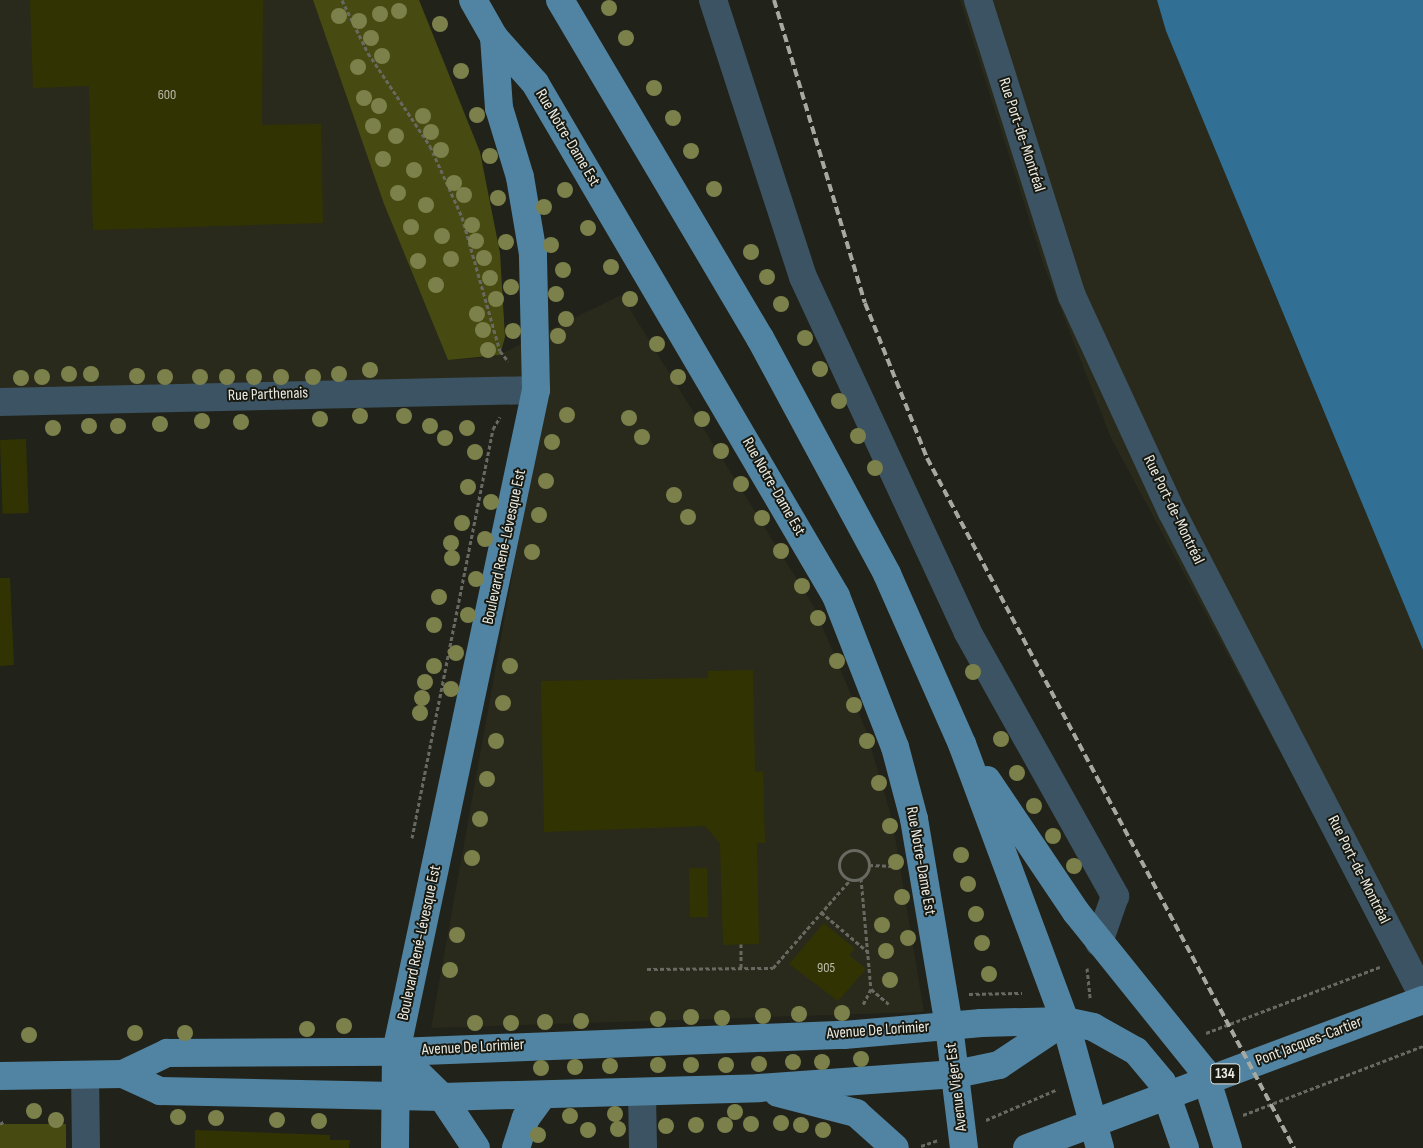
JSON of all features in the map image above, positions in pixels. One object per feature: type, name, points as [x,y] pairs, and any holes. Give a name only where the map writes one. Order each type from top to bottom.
[{"type":"main road","name":"Rue Notre-Dame Est","points":[[473,0],[494,37],[535,82],[836,596],[898,756],[914,819],[949,1026]]},
{"type":"main road","points":[[560,0],[814,436],[887,574],[962,744],[1065,1021],[1100,1148]]},
{"type":"main road","name":"Boulevard René-Lévesque Est","points":[[395,1148],[393,1094],[396,1052],[536,390],[533,254],[520,176],[499,108],[494,37]]},
{"type":"main road","points":[[962,744],[1099,942],[1204,1071],[1228,1148]]},
{"type":"main road","name":"Pont Jacques-Cartier","points":[[1027,1148],[1423,1000]]},
{"type":"main road","points":[[1065,1021],[1093,1027],[1136,1051],[1162,1082],[1185,1148]]},
{"type":"main road","name":"Avenue De Lorimier","points":[[0,1076],[123,1074],[167,1053],[396,1052],[844,1035],[949,1026],[1065,1021]]},
{"type":"main road","name":"Avenue De Lorimier","points":[[123,1074],[160,1091],[542,1096],[642,1094],[759,1088],[956,1074],[999,1065],[1065,1021]]},
{"type":"main road","name":"Avenue Viger Est","points":[[949,1026],[964,1148]]},
{"type":"main road","points":[[396,1052],[442,1096],[476,1148]]},
{"type":"main road","points":[[759,1088],[856,1113],[895,1148]]},
{"type":"main road","points":[[516,1148],[526,1118],[542,1096]]},
{"type":"street","points":[[713,0],[803,277],[967,631],[1114,896],[1099,942]]},
{"type":"street","name":"Rue Port-de-Montréal","points":[[978,0],[1072,296],[1172,512],[1423,996]]},
{"type":"street","name":"Rue Parthenais","points":[[0,402],[536,390]]},
{"type":"street","points":[[85,1075],[86,1148]]},
{"type":"street","points":[[642,1094],[643,1148]]},
{"type":"path","points":[[342,0],[368,53],[430,146],[462,217],[500,351],[506,357]]},
{"type":"path","points":[[411,842],[493,429],[502,414]]},
{"type":"path","points":[[850,880],[839,864],[847,852],[861,852],[869,865]]},
{"type":"path","points":[[869,865],[895,866]]},
{"type":"path","points":[[863,1005],[871,989],[861,878],[869,865]]},
{"type":"path","points":[[647,969],[773,968],[850,880],[861,878]]},
{"type":"path","points":[[821,912],[868,952]]},
{"type":"path","points":[[741,944],[741,969]]},
{"type":"path","points":[[1084,970],[1090,999]]},
{"type":"path","points":[[871,989],[889,1004]]},
{"type":"path","points":[[966,994],[1022,993]]},
{"type":"path","points":[[1235,1118],[1423,1046]]},
{"type":"path","points":[[0,1124],[5,1121]]},
{"type":"shaded area","points":[[0,0],[313,0],[384,204],[448,360],[494,357],[621,295],[814,607],[866,730],[892,819],[924,1012],[431,1028],[546,387],[0,400]]},
{"type":"shaded area","points":[[960,0],[1157,0],[1166,31],[1423,621],[1423,1017],[1111,438],[1044,266]]},
{"type":"green space","points":[[313,0],[419,0],[480,152],[500,253],[505,337],[500,355],[448,360],[384,204]]},
{"type":"green space","points":[[0,1124],[66,1124],[66,1148],[0,1148]]},
{"type":"water","points":[[1157,0],[1423,0],[1423,650],[1166,31]]},
{"type":"building","points":[[30,0],[263,0],[262,125],[321,124],[323,223],[93,230],[89,86],[33,88]]},
{"type":"building","points":[[26,439],[29,513],[3,514],[0,440]]},
{"type":"building","points":[[0,578],[10,578],[14,665],[0,666]]},
{"type":"building","points":[[753,670],[755,772],[763,771],[765,843],[757,843],[759,944],[723,945],[720,843],[705,826],[544,832],[541,681],[708,678],[708,671]]},
{"type":"building","points":[[689,868],[707,868],[708,917],[690,917]]},
{"type":"building","points":[[824,923],[855,949],[849,955],[866,969],[838,1001],[789,964]]},
{"type":"building","points":[[195,1130],[330,1135],[330,1140],[350,1140],[349,1148],[195,1148]]},
{"type":"railway","points":[[774,0],[865,303],[927,458],[1294,1148]]}]
